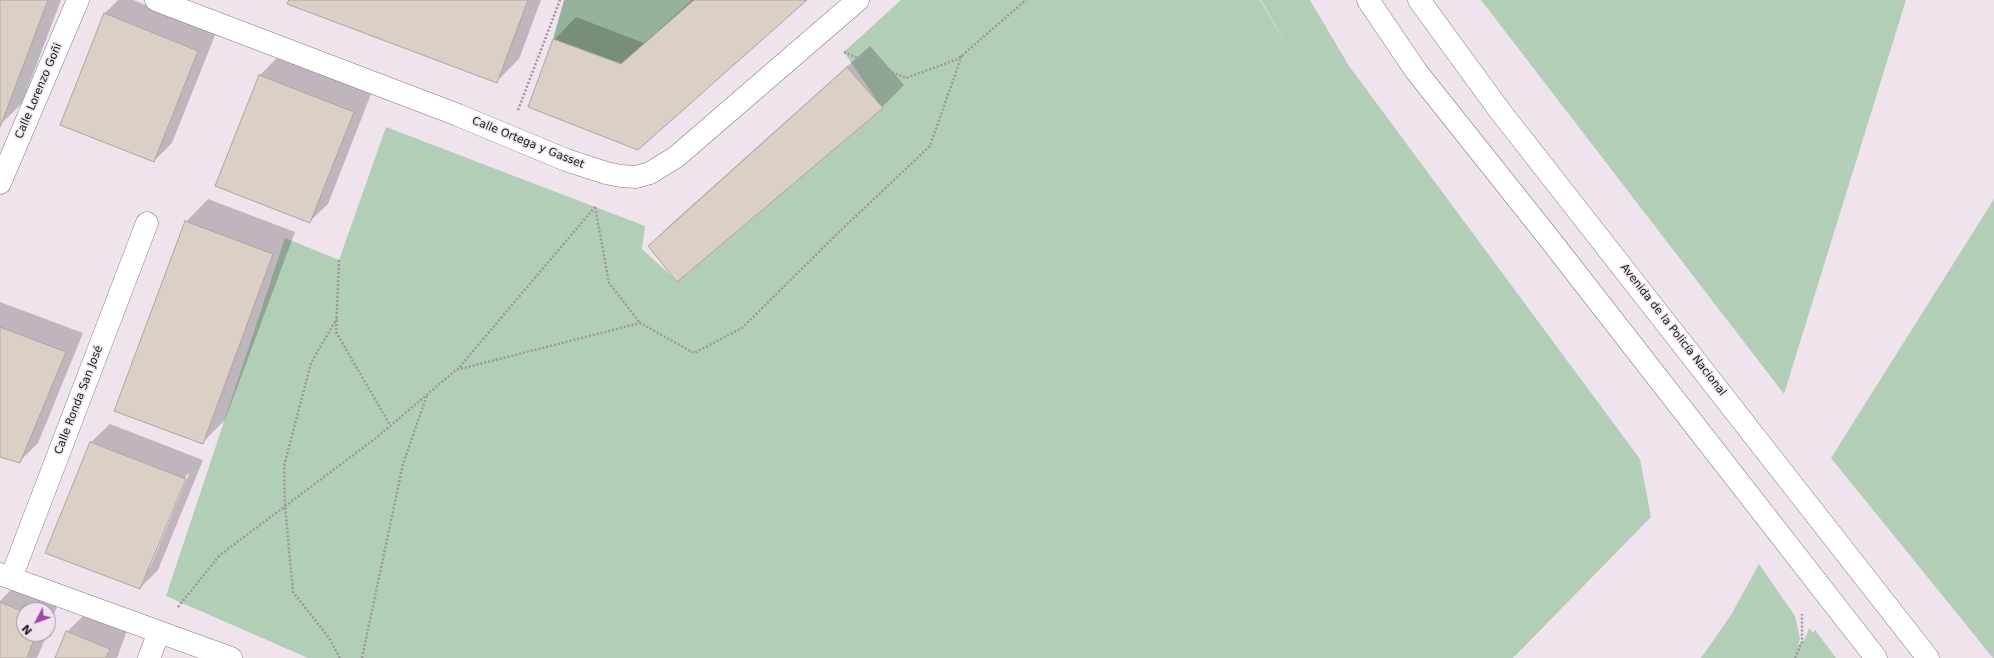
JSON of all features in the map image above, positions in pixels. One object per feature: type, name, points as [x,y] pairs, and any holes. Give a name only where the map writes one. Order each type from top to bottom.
[{"type":"main road","name":"Calle Lorenzo Goñi","points":[[2,175],[78,0]]},
{"type":"main road","name":"Calle Ortega y Gasset","points":[[156,0],[508,136],[606,173],[621,176],[650,174],[676,157],[858,0]]},
{"type":"main road","points":[[1368,0],[1416,71],[1876,658]]},
{"type":"main road","name":"Avenida de la Policía Nacional","points":[[1419,0],[1500,111],[1928,658]]},
{"type":"main road","name":"Calle Ronda San José","points":[[6,576],[147,223]]},
{"type":"main road","points":[[6,576],[231,658]]},
{"type":"main road","points":[[149,658],[159,632]]},
{"type":"path","points":[[508,136],[560,0]]},
{"type":"path","points":[[844,52],[906,78],[958,59],[1026,0]]},
{"type":"path","points":[[178,607],[220,555],[390,425],[456,370],[595,206],[609,283],[640,323],[694,354],[742,328],[839,232],[930,146],[962,55]]},
{"type":"path","points":[[339,260],[336,332],[390,425]]},
{"type":"path","points":[[337,318],[311,363],[284,466],[285,506],[293,592],[329,638],[340,658]]},
{"type":"path","points":[[456,370],[640,323]]},
{"type":"path","points":[[362,658],[403,464],[427,394]]},
{"type":"path","points":[[1795,658],[1802,642],[1802,614]]},
{"type":"green space","points":[[564,0],[694,0],[621,64],[553,39]]},
{"type":"green space","points":[[901,0],[1260,0],[1293,56],[1261,0],[1310,0],[1349,66],[1640,459],[1651,517],[1513,658],[308,658],[166,596],[285,238],[339,260],[386,127],[645,226],[642,249],[677,281],[878,102],[844,52]]},
{"type":"green space","points":[[1481,0],[1906,0],[1784,394]]},
{"type":"green space","points":[[1994,199],[1994,658],[1993,658],[1831,458]]},
{"type":"green space","points":[[1759,564],[1795,616],[1800,639],[1798,645],[1805,639],[1809,628],[1813,633],[1815,630],[1836,658],[1701,658],[1731,615]]},
{"type":"building","points":[[0,0],[48,0],[0,127]]},
{"type":"building","points":[[289,0],[528,0],[497,83],[287,4]]},
{"type":"building","points":[[694,0],[807,0],[638,150],[528,107],[553,39],[621,64]]},
{"type":"building","points":[[104,13],[198,51],[154,162],[60,125]]},
{"type":"building","points":[[847,67],[883,108],[677,282],[648,246]]},
{"type":"building","points":[[259,75],[354,112],[310,223],[215,186]]},
{"type":"building","points":[[185,221],[273,254],[203,444],[114,411]]},
{"type":"building","points":[[0,327],[66,352],[20,463],[0,457]]},
{"type":"building","points":[[90,442],[186,479],[140,589],[45,553]]},
{"type":"building","points":[[0,602],[16,609],[16,642],[33,642],[27,658],[0,658]]},
{"type":"building","points":[[66,631],[110,649],[106,658],[55,658]]}]
